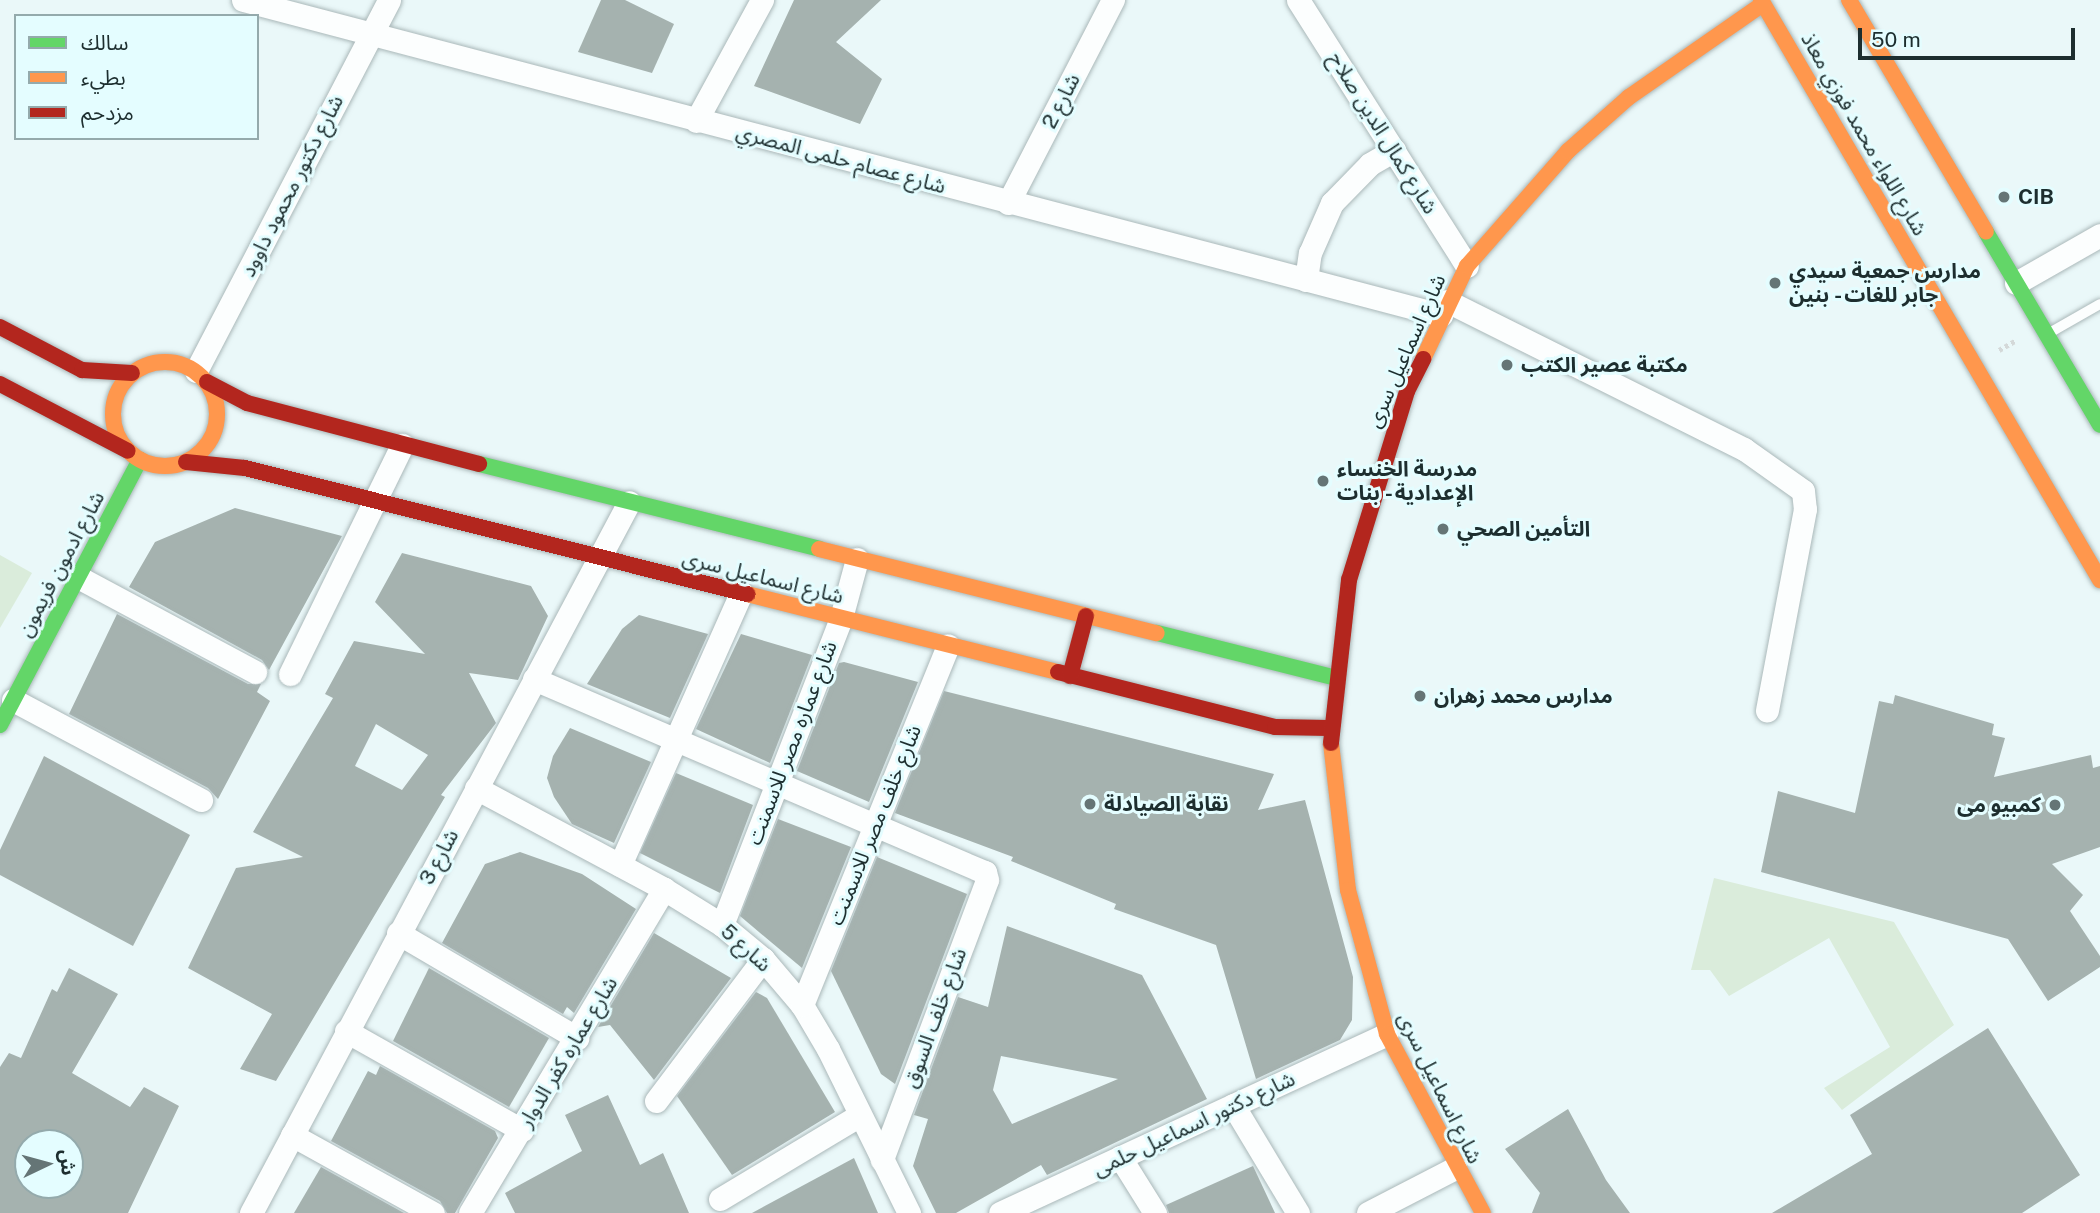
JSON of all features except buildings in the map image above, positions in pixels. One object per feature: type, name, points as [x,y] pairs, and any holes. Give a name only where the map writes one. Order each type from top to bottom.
[{"type":"street","name":"شارع عصام حلمى المصري","points":[[243,0],[370,37],[1306,280],[1444,308],[1744,449],[1803,491],[1805,509],[1767,710]]},
{"type":"street","name":"شارع دكتور محمود داوود","points":[[202,377],[389,0]]},
{"type":"street","points":[[696,121],[762,0]]},
{"type":"street","name":"شارع 2","points":[[1008,203],[1113,0]]},
{"type":"street","name":"شارع كمال الدين صلاح","points":[[1298,0],[1467,266]]},
{"type":"street","points":[[1849,0],[2100,425]]},
{"type":"street","name":"شارع اسماعيل سرى","points":[[1483,1213],[1455,1168],[1387,1034],[1348,890],[1329,728],[1332,677],[1349,580],[1375,484],[1444,308],[1467,266],[1512,210],[1619,106],[1762,2]]},
{"type":"street","name":"شارع اللواء محمد فوزي معاذ","points":[[1762,2],[2100,580]]},
{"type":"street","points":[[1306,280],[1310,253],[1332,203],[1359,173],[1394,150]]},
{"type":"street","points":[[2016,282],[2100,235]]},
{"type":"street","points":[[0,327],[82,370],[132,373],[167,361],[202,377],[218,412],[215,427],[199,453],[186,462],[171,466],[134,455],[0,384]]},
{"type":"street","points":[[132,373],[113,408],[113,423],[134,455]]},
{"type":"street","name":"شارع اسماعيل سرى","points":[[202,377],[247,403],[402,445],[1332,677]]},
{"type":"street","points":[[290,674],[402,445]]},
{"type":"street","name":"شارع ادمون فريمون","points":[[0,725],[78,578],[134,455]]},
{"type":"street","name":"شارع اسماعيل سرى","points":[[186,462],[228,464],[1289,730],[1329,728]]},
{"type":"street","name":"شارع 3","points":[[251,1213],[628,502]]},
{"type":"street","name":"شارع عماره مصر للاسمنت","points":[[722,925],[841,618],[857,559]]},
{"type":"street","points":[[78,578],[255,672]]},
{"type":"street","points":[[620,865],[741,593]]},
{"type":"street","points":[[1070,676],[1086,615]]},
{"type":"street","name":"شارع خلف مصر للاسمنت","points":[[802,1005],[948,645]]},
{"type":"street","points":[[534,679],[876,824]]},
{"type":"street","points":[[13,700],[201,800]]},
{"type":"street","name":"شارع 5","points":[[476,788],[664,889],[722,925],[763,959],[802,1005],[909,1213]]},
{"type":"street","name":"شارع خلف السوق","points":[[876,824],[982,869],[986,876],[882,1160]]},
{"type":"street","name":"شارع عماره كفر الدوار","points":[[470,1213],[664,889]]},
{"type":"street","points":[[398,933],[577,1038]]},
{"type":"street","points":[[656,1101],[763,959]]},
{"type":"street","points":[[346,1031],[522,1130]]},
{"type":"street","name":"شارع دكتور اسماعيل حلمى","points":[[1007,1211],[1387,1034]]},
{"type":"street","points":[[1233,1105],[1298,1213]]},
{"type":"street","points":[[720,1199],[860,1115]]},
{"type":"street","points":[[292,1135],[433,1213]]},
{"type":"street","points":[[1120,1157],[1154,1213]]},
{"type":"street","points":[[1368,1213],[1455,1168]]},
{"type":"lane","points":[[2044,330],[2099,308]]},
{"type":"path","points":[[1974,365],[2044,330]]},
{"type":"green space","points":[[0,555],[32,573],[0,628]]},
{"type":"green space","points":[[1714,878],[1894,922],[1954,1025],[1842,1110],[1824,1088],[1890,1047],[1829,938],[1729,996],[1710,970],[1691,970]]},
{"type":"traffic: fast","points":[[1986,232],[2100,425]]},
{"type":"traffic: fast","points":[[0,725],[140,460]]},
{"type":"traffic: fast","points":[[479,464],[819,549]]},
{"type":"traffic: fast","points":[[1157,633],[1332,677]]},
{"type":"traffic: slow","points":[[1761,0],[2100,580]]},
{"type":"traffic: slow","points":[[1849,0],[1986,232]]},
{"type":"traffic: slow","points":[[1423,359],[1467,266],[1568,151],[1629,97],[1763,4]]},
{"type":"traffic: slow","points":[[165,362],[185,366],[202,377],[213,394],[217,414],[213,434],[202,451],[185,462],[165,466],[145,462],[128,451],[117,434],[113,414],[117,394],[128,377],[145,366],[165,362]]},
{"type":"traffic: slow","points":[[819,549],[1157,633]]},
{"type":"traffic: slow","points":[[747,594],[1058,672]]},
{"type":"traffic: slow","points":[[1331,743],[1348,890],[1387,1034],[1483,1213]]},
{"type":"traffic: jam","points":[[0,327],[82,370],[132,373]]},
{"type":"traffic: jam","points":[[1331,743],[1349,580],[1407,391],[1423,359]]},
{"type":"traffic: jam","points":[[207,382],[247,403],[479,464]]},
{"type":"traffic: jam","points":[[0,384],[128,451]]},
{"type":"traffic: jam","points":[[186,462],[245,468],[747,594]]},
{"type":"traffic: jam","points":[[1070,676],[1086,616]]},
{"type":"traffic: jam","points":[[1058,672],[1275,727],[1329,728]]},
{"type":"place","name":"CIB","points":[[2004,197]]},
{"type":"place","name":"مدارس جمعية سيدي جابر للغات - بنين","points":[[1775,283]]},
{"type":"place","name":"مكتبة عصير الكتب","points":[[1507,365]]},
{"type":"place","name":"مدرسة الخنساء الإعدادية - بنات","points":[[1323,481]]},
{"type":"place","name":"التأمين الصحي","points":[[1443,529]]},
{"type":"place","name":"مدارس محمد زهران","points":[[1420,696]]},
{"type":"place","name":"نقابة الصيادلة","points":[[1090,804]]},
{"type":"place","name":"كمبيو مى","points":[[2055,805]]}]
